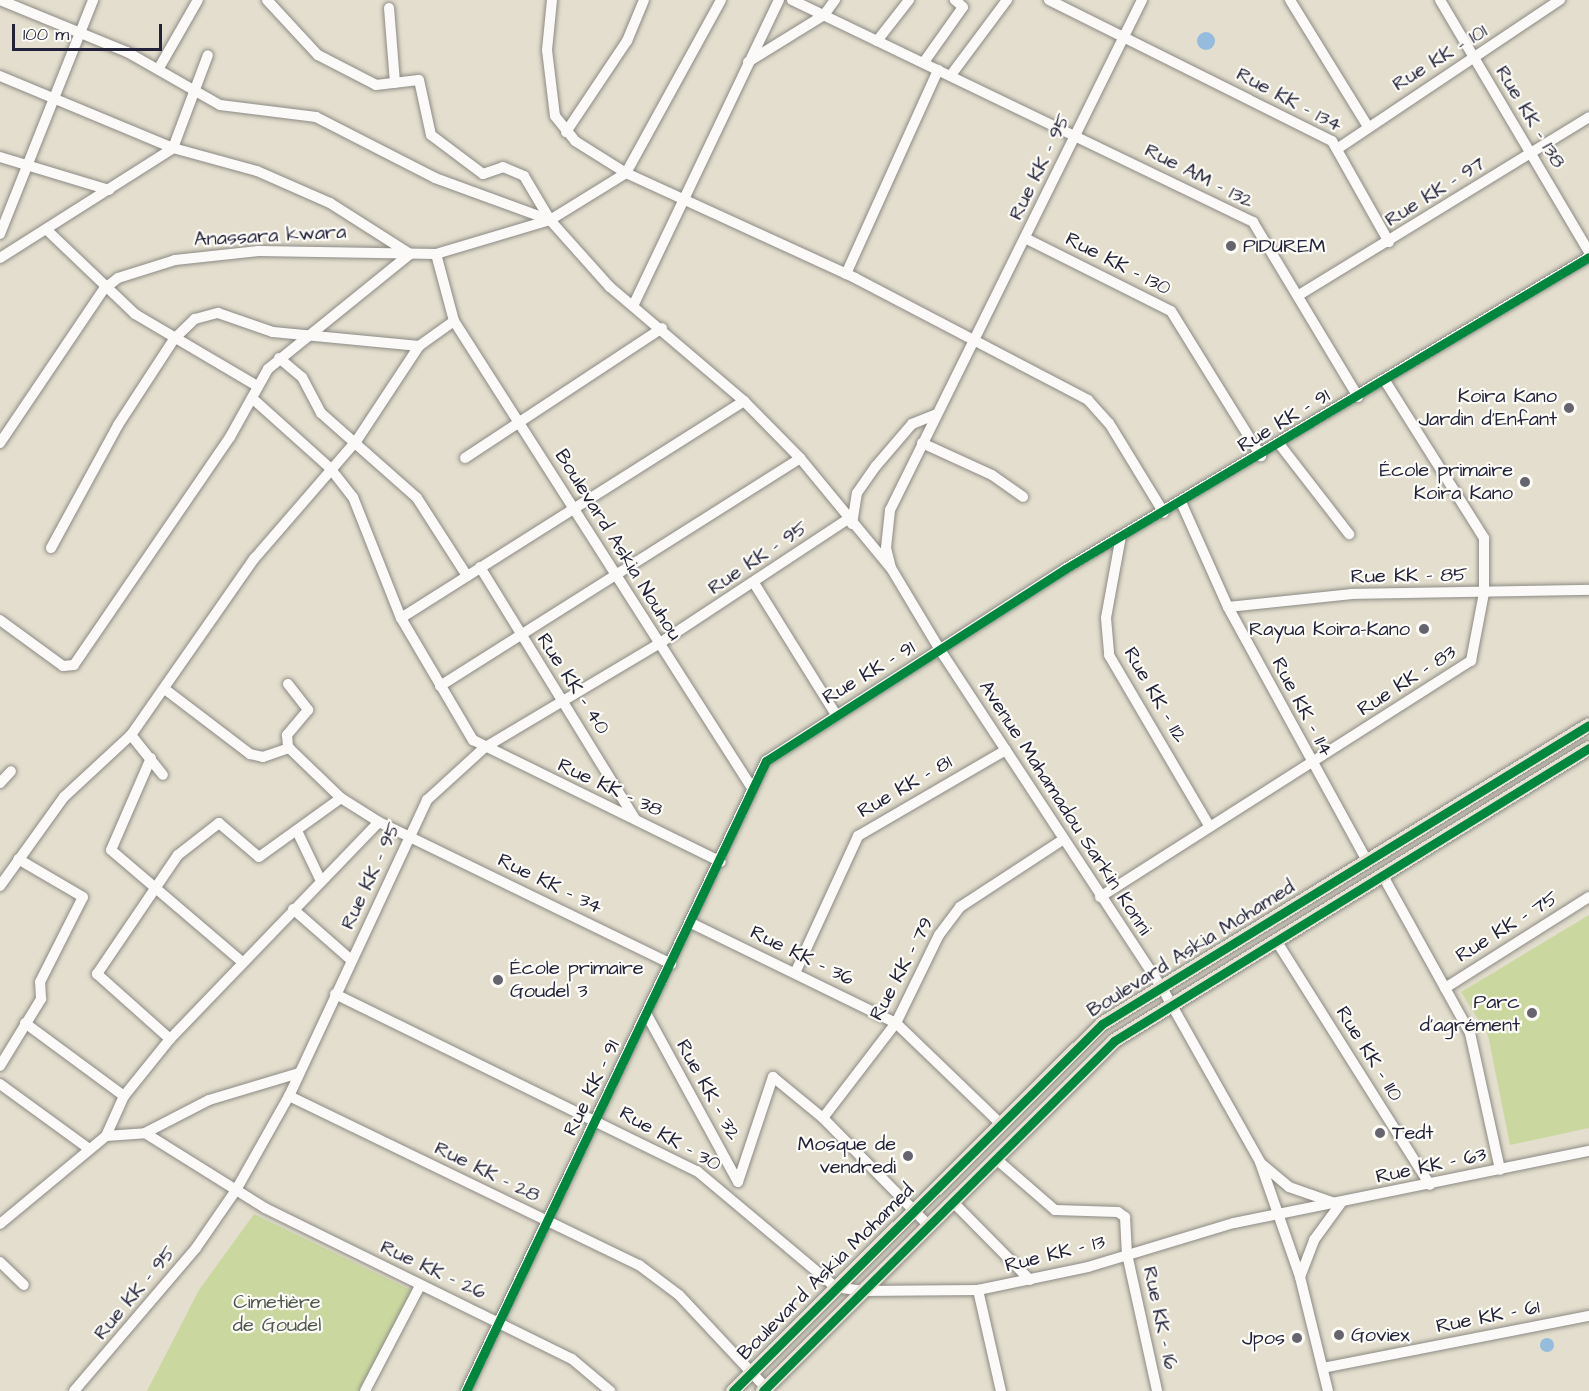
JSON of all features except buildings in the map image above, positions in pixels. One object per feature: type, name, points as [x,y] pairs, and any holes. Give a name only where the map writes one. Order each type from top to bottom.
[{"type":"main road","name":"Boulevard Askia Mohamed","points":[[733,1391],[911,1209],[1102,1024],[1589,725]]},
{"type":"main road","name":"Boulevard Askia Mohamed","points":[[765,1389],[1114,1041],[1589,748]]},
{"type":"street","points":[[0,0],[78,31],[159,68],[192,92],[220,105],[316,117],[435,178],[550,220]]},
{"type":"street","points":[[0,234],[50,100],[93,0]]},
{"type":"street","points":[[159,68],[198,0]]},
{"type":"street","points":[[267,0],[318,55],[376,85],[419,80],[431,135],[483,174],[502,167],[524,176],[550,220],[633,306],[662,328],[744,401],[800,458],[891,568]]},
{"type":"street","points":[[552,0],[549,91],[566,132],[626,173],[846,274],[1088,400],[1109,423],[1164,513]]},
{"type":"street","points":[[566,132],[627,41],[644,0]]},
{"type":"street","points":[[626,173],[721,0]]},
{"type":"street","points":[[633,306],[748,62],[780,0]]},
{"type":"street","name":"Rue AM - 132","points":[[792,0],[1253,222],[1359,397]]},
{"type":"street","points":[[748,62],[824,15],[835,0]]},
{"type":"street","points":[[877,41],[909,0]]},
{"type":"street","points":[[924,62],[963,7],[955,0]]},
{"type":"street","points":[[951,75],[1007,0]]},
{"type":"street","name":"Rue KK - 134","points":[[1048,0],[1340,147],[1389,242]]},
{"type":"street","name":"Rue KK - 95","points":[[890,510],[922,443],[976,342],[1142,0]]},
{"type":"street","points":[[1290,0],[1367,124]]},
{"type":"street","name":"Rue KK - 138","points":[[1440,0],[1589,252]]},
{"type":"street","name":"Rue KK - 101","points":[[1340,147],[1367,124],[1474,59],[1560,0]]},
{"type":"street","points":[[389,8],[395,83]]},
{"type":"street","points":[[0,258],[49,232],[173,148],[192,92],[208,55]]},
{"type":"street","points":[[846,274],[938,70]]},
{"type":"street","points":[[0,76],[50,100],[173,148],[257,171],[330,203],[410,254],[279,358],[257,386],[252,398],[165,526],[119,605],[74,665],[63,666],[1,622]]},
{"type":"street","name":"Rue KK - 97","points":[[1299,295],[1389,242],[1589,117]]},
{"type":"street","points":[[0,157],[24,168],[109,190]]},
{"type":"street","name":"Anassara kwara","points":[[104,289],[137,271],[204,256],[351,249],[436,254],[550,220],[626,173]]},
{"type":"street","points":[[49,232],[104,289],[174,339],[257,386]]},
{"type":"street","name":"Rue KK - 130","points":[[1025,238],[1171,311],[1261,456]]},
{"type":"street","name":"Boulevard Askia Nouhou","points":[[436,254],[454,321],[752,788]]},
{"type":"street","name":"Rue KK - 91","points":[[466,1391],[721,862],[766,761],[835,713],[1121,536],[1280,445],[1589,257]]},
{"type":"street","points":[[0,442],[104,289]]},
{"type":"street","points":[[51,548],[118,425],[174,339],[206,314],[242,318],[273,332],[419,345]]},
{"type":"street","points":[[0,886],[74,786],[131,735],[166,690],[254,560],[330,468],[357,440],[419,345],[454,321]]},
{"type":"street","points":[[465,458],[662,328]]},
{"type":"street","points":[[279,358],[302,377],[321,413],[357,440],[430,514],[467,576]]},
{"type":"street","name":"Rue KK - 83","points":[[1100,897],[1462,670],[1476,648],[1484,593],[1484,538],[1385,381]]},
{"type":"street","points":[[252,398],[330,468],[358,506],[401,618],[440,686],[484,748]]},
{"type":"street","points":[[401,618],[744,401]]},
{"type":"street","points":[[850,521],[857,492],[876,466],[912,424],[937,414]]},
{"type":"street","points":[[922,443],[992,475],[1023,497]]},
{"type":"street","points":[[1280,445],[1349,534]]},
{"type":"street","points":[[440,686],[800,458]]},
{"type":"street","name":"Rue KK - 114","points":[[1181,502],[1228,607],[1366,861]]},
{"type":"street","name":"Avenue Mahamadou Sarkin Konni","points":[[890,510],[885,540],[891,568],[940,650],[1100,897],[1161,986],[1260,1162],[1280,1214],[1300,1277],[1328,1391]]},
{"type":"street","name":"Rue KK - 95","points":[[74,1391],[196,1248],[236,1190],[289,1096],[351,960],[412,837],[427,800],[484,748],[565,702],[850,521]]},
{"type":"street","name":"Rue KK - 112","points":[[1121,536],[1106,618],[1109,655],[1210,827]]},
{"type":"street","name":"Rue KK - 40","points":[[480,567],[636,819]]},
{"type":"street","points":[[754,583],[835,713]]},
{"type":"street","points":[[1586,592],[1589,604]]},
{"type":"street","name":"Rue KK - 85","points":[[1228,607],[1352,594],[1586,592]]},
{"type":"street","points":[[166,690],[250,754],[263,757],[289,748],[287,735],[308,710],[288,684]]},
{"type":"street","points":[[131,735],[163,775]]},
{"type":"street","name":"Rue KK - 34","points":[[289,748],[341,798],[379,822],[671,964]]},
{"type":"street","name":"Rue KK - 38","points":[[484,748],[636,819],[721,862]]},
{"type":"street","name":"Rue KK - 81","points":[[796,971],[858,836],[1006,750]]},
{"type":"street","points":[[151,758],[111,850],[156,886],[241,962]]},
{"type":"street","points":[[0,783],[11,771]]},
{"type":"street","points":[[170,1039],[97,974],[156,886],[181,851],[215,823],[259,857],[341,798]]},
{"type":"street","points":[[0,1224],[106,1136],[124,1096],[170,1039],[241,962],[379,822]]},
{"type":"street","points":[[297,831],[321,881]]},
{"type":"street","name":"Rue KK - 79","points":[[823,1118],[896,1023],[939,935],[960,907],[1064,839]]},
{"type":"street","points":[[0,1066],[41,999],[40,982],[83,897],[18,859]]},
{"type":"street","points":[[1383,876],[1473,1041],[1500,1170]]},
{"type":"street","name":"Rue KK - 75","points":[[1445,988],[1589,897]]},
{"type":"street","points":[[293,909],[351,960]]},
{"type":"street","name":"Rue KK - 36","points":[[691,923],[796,971],[896,1023],[1000,1123]]},
{"type":"street","name":"Rue KK - 110","points":[[1277,942],[1430,1185]]},
{"type":"street","name":"Rue KK - 30","points":[[335,994],[597,1120],[714,1181],[835,1287]]},
{"type":"street","name":"Rue KK - 32","points":[[647,1015],[738,1182],[773,1077],[823,1118],[928,1225]]},
{"type":"street","points":[[25,1023],[124,1096]]},
{"type":"street","points":[[106,1136],[145,1133],[209,1100],[299,1072]]},
{"type":"street","points":[[0,1084],[88,1149]]},
{"type":"street","name":"Rue KK - 28","points":[[289,1096],[654,1275],[753,1370],[765,1389]]},
{"type":"street","name":"Rue KK - 26","points":[[145,1133],[236,1190],[420,1286],[499,1321],[572,1359],[610,1391]]},
{"type":"street","name":"Rue KK - 63","points":[[1280,1214],[1589,1153]]},
{"type":"street","name":"Rue KK - 16","points":[[995,1158],[1055,1210],[1118,1212],[1127,1223],[1128,1254],[1157,1391]]},
{"type":"street","points":[[1260,1162],[1289,1187],[1341,1203],[1314,1240],[1300,1277]]},
{"type":"street","points":[[952,1201],[1030,1280]]},
{"type":"street","name":"Rue KK - 13","points":[[835,1287],[862,1291],[978,1290],[1030,1280],[1280,1214]]},
{"type":"street","points":[[0,1262],[24,1285]]},
{"type":"street","points":[[365,1391],[420,1286]]},
{"type":"street","points":[[978,1290],[1001,1391]]},
{"type":"street","name":"Rue KK - 61","points":[[1323,1368],[1589,1316]]},
{"type":"green space","name":"Parc d'agrément","points":[[1589,915],[1589,1128],[1510,1145],[1488,1035],[1461,992]]},
{"type":"green space","name":"Cimetière de Goudel","points":[[254,1214],[413,1291],[361,1391],[147,1391],[199,1290]]},
{"type":"water","points":[[1202,32],[1210,32],[1215,37],[1213,48],[1202,50],[1197,45],[1197,37]]},
{"type":"water","points":[[1547,1338],[1552,1340],[1554,1345],[1552,1350],[1547,1352],[1542,1350],[1540,1345],[1542,1340]]},
{"type":"cycle path","points":[[466,1391],[766,761],[1065,569],[1589,257]]},
{"type":"cycle path","points":[[733,1391],[1102,1024],[1589,725]]},
{"type":"cycle path","points":[[763,1391],[1114,1041],[1589,748]]},
{"type":"place","name":"PIDUREM","points":[[1231,246]]},
{"type":"place","name":"Koira Kano Jardin d'Enfant","points":[[1569,408]]},
{"type":"place","name":"École primaire Koira Kano","points":[[1525,482]]},
{"type":"place","name":"Rayua Koira-Kano","points":[[1424,629]]},
{"type":"place","name":"École primaire Goudel 3","points":[[498,980]]},
{"type":"place","name":"Parc d'agrément","points":[[1532,1013]]},
{"type":"place","name":"Tedt","points":[[1380,1133]]},
{"type":"place","name":"Mosque de vendredi","points":[[908,1156]]},
{"type":"place","name":"Goviex","points":[[1339,1335]]},
{"type":"place","name":"Jpos","points":[[1297,1338]]}]
